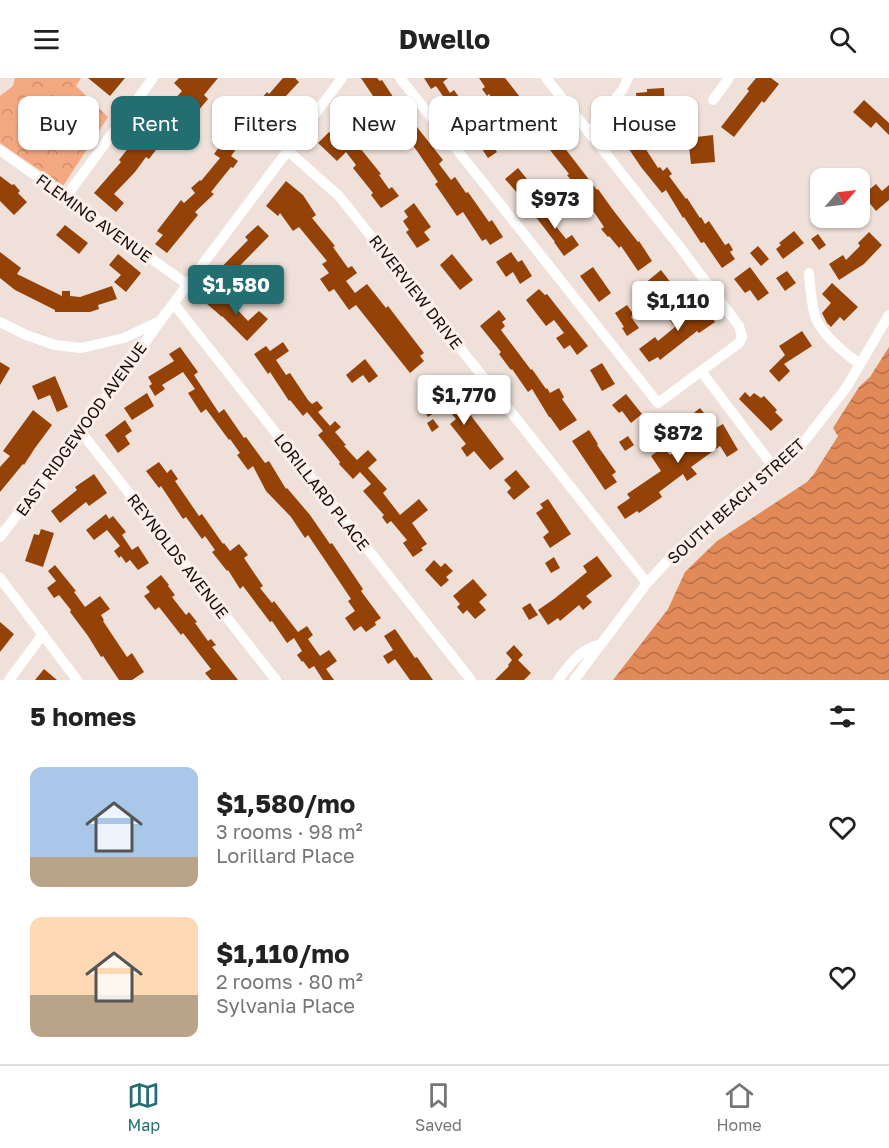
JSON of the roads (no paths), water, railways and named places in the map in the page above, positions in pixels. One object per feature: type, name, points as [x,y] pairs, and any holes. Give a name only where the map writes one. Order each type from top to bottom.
[{"type":"street","points":[[65,198],[153,78]]},
{"type":"street","name":"EAST RIDGEWOOD AVENUE","points":[[0,537],[81,432],[161,320],[342,78]]},
{"type":"street","points":[[400,78],[658,403],[739,343],[742,337],[739,326],[546,78]]},
{"type":"street","points":[[589,133],[623,89],[628,78]]},
{"type":"street","points":[[713,100],[729,78]]},
{"type":"street","name":"FLEMING AVENUE","points":[[0,150],[188,285]]},
{"type":"street","name":"RIVERVIEW DRIVE","points":[[288,151],[339,196],[647,583]]},
{"type":"street","points":[[809,273],[814,315],[820,328],[849,357],[860,364]]},
{"type":"street","name":"LORILLARD PLACE","points":[[174,304],[471,680]]},
{"type":"street","name":"SOUTH BEACH STREET","points":[[574,680],[647,583],[740,492],[775,469],[806,439],[846,388],[889,315]]},
{"type":"street","points":[[0,322],[26,335],[55,345],[81,348],[124,338],[161,320]]},
{"type":"street","points":[[701,371],[775,469]]},
{"type":"street","name":"REYNOLDS AVENUE","points":[[81,432],[276,680]]},
{"type":"street","points":[[0,578],[77,680]]},
{"type":"street","points":[[9,680],[43,634]]},
{"type":"street","points":[[558,680],[582,652],[601,644]]},
{"type":"water","points":[[889,347],[889,680],[613,680],[668,609],[685,572],[717,541],[807,482],[814,474],[838,436],[833,428],[859,387],[870,377]]}]
